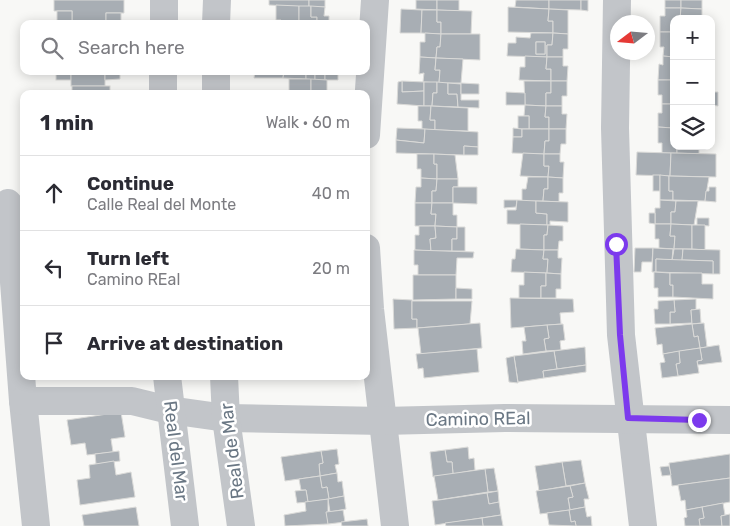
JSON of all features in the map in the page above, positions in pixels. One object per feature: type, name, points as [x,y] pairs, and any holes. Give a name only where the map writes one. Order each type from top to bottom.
[{"type":"street","points":[[164,0],[164,20]]},
{"type":"street","points":[[216,20],[217,0]]},
{"type":"street","points":[[369,90],[375,0]]},
{"type":"street","points":[[617,0],[616,244],[620,335],[628,418],[643,526]]},
{"type":"street","points":[[163,75],[163,90]]},
{"type":"street","points":[[216,75],[216,90]]},
{"type":"street","points":[[8,203],[20,361]]},
{"type":"street","points":[[370,309],[395,526]]},
{"type":"street","points":[[21,380],[36,526]]},
{"type":"street","name":"Real del Mar","points":[[167,380],[169,410],[185,526]]},
{"type":"street","name":"Real de Mar","points":[[224,380],[226,418],[241,526]]},
{"type":"street","name":"Camino REal","points":[[23,401],[132,401],[169,410],[226,418],[383,421],[628,418],[730,420]]},
{"type":"building","points":[[54,0],[124,0],[124,13],[106,13],[106,20],[72,20],[72,11],[54,11]]},
{"type":"building","points":[[269,0],[309,0],[309,7],[269,5]]},
{"type":"building","points":[[309,0],[325,0],[325,7],[309,7]]},
{"type":"building","points":[[416,0],[437,0],[437,10],[416,9]]},
{"type":"building","points":[[437,0],[459,0],[459,11],[437,10]]},
{"type":"building","points":[[516,0],[549,0],[549,9],[515,7]]},
{"type":"building","points":[[549,0],[581,0],[581,10],[549,9]]},
{"type":"building","points":[[581,0],[588,0],[588,11],[581,10]]},
{"type":"building","points":[[665,0],[681,0],[681,8],[665,8]]},
{"type":"building","points":[[681,0],[702,0],[702,9],[681,8]]},
{"type":"building","points":[[276,5],[299,6],[299,20],[276,20]]},
{"type":"building","points":[[299,6],[311,6],[311,17],[317,17],[317,20],[299,20]]},
{"type":"building","points":[[311,6],[325,7],[324,16],[329,16],[329,20],[317,20],[317,17],[311,17]]},
{"type":"building","points":[[508,7],[549,9],[548,21],[553,21],[553,33],[508,32]]},
{"type":"building","points":[[665,8],[681,8],[680,15],[670,15],[670,32],[660,32],[660,16],[665,16]]},
{"type":"building","points":[[681,8],[702,9],[702,15],[680,15]]},
{"type":"building","points":[[401,9],[422,10],[421,33],[400,33]]},
{"type":"building","points":[[549,9],[568,10],[568,34],[553,33],[553,21],[548,21]]},
{"type":"building","points":[[422,10],[437,10],[437,22],[441,22],[441,34],[421,33]]},
{"type":"building","points":[[437,10],[472,11],[471,34],[441,34],[441,22],[437,22]]},
{"type":"building","points":[[57,11],[72,11],[72,20],[57,20]]},
{"type":"building","points":[[106,13],[121,13],[121,20],[106,20]]},
{"type":"building","points":[[660,32],[670,32],[670,57],[663,56],[664,47],[660,47]]},
{"type":"building","points":[[425,33],[441,34],[440,47],[437,47],[436,58],[420,57],[420,42],[425,42]]},
{"type":"building","points":[[531,33],[553,33],[552,45],[547,45],[547,57],[507,56],[508,43],[516,43],[516,37],[530,38]],"holes":[[[536,42],[545,42],[545,54],[536,54]]]},
{"type":"building","points":[[553,33],[568,34],[568,49],[563,49],[563,57],[547,57],[547,45],[552,45]]},
{"type":"building","points":[[441,34],[480,34],[480,60],[436,58],[437,47],[440,47]]},
{"type":"building","points":[[536,42],[545,42],[545,54],[536,54]]},
{"type":"building","points":[[525,56],[547,57],[546,69],[551,69],[551,81],[519,80],[520,67],[525,67]]},
{"type":"building","points":[[663,56],[670,57],[670,80],[658,80],[659,64],[663,65]]},
{"type":"building","points":[[420,57],[436,58],[435,70],[440,70],[439,83],[423,82],[424,73],[419,74]]},
{"type":"building","points":[[547,57],[563,57],[563,66],[568,66],[567,81],[551,81],[551,69],[546,69]]},
{"type":"building","points":[[436,58],[463,59],[461,83],[439,83],[440,70],[435,70]]},
{"type":"building","points":[[56,75],[71,75],[71,80],[56,80]]},
{"type":"building","points":[[71,75],[105,75],[105,86],[71,86]]},
{"type":"building","points":[[105,75],[120,75],[120,79],[105,80]]},
{"type":"building","points":[[254,75],[283,75],[283,78],[254,78]]},
{"type":"building","points":[[283,75],[306,75],[306,79],[283,78]]},
{"type":"building","points":[[306,75],[315,75],[315,80],[306,79]]},
{"type":"building","points":[[315,75],[325,75],[325,80],[315,80]]},
{"type":"building","points":[[325,75],[338,75],[338,80],[325,80]]},
{"type":"building","points":[[289,79],[311,79],[311,90],[289,90]]},
{"type":"building","points":[[311,79],[327,80],[327,90],[311,90]]},
{"type":"building","points":[[658,80],[670,80],[670,104],[662,104],[662,95],[658,95]]},
{"type":"building","points":[[402,81],[424,82],[424,91],[402,92]]},
{"type":"building","points":[[402,81],[402,92],[424,91],[424,106],[397,104],[398,82]]},
{"type":"building","points":[[524,81],[551,81],[551,93],[546,93],[546,106],[525,105]]},
{"type":"building","points":[[551,81],[567,81],[567,96],[562,96],[562,106],[546,106],[546,93],[551,93]]},
{"type":"building","points":[[424,82],[437,82],[437,93],[433,93],[432,106],[424,106]]},
{"type":"building","points":[[437,82],[448,83],[448,94],[457,94],[458,107],[432,106],[433,93],[437,93]]},
{"type":"building","points":[[448,83],[461,84],[461,100],[479,100],[479,108],[458,107],[457,94],[448,94]]},
{"type":"building","points":[[461,83],[479,84],[479,94],[461,94]]},
{"type":"building","points":[[72,86],[110,86],[110,90],[72,90]]},
{"type":"building","points":[[506,92],[525,93],[525,105],[506,105]]},
{"type":"building","points":[[715,92],[718,92],[718,106],[715,106]]},
{"type":"building","points":[[662,104],[670,104],[670,128],[658,127],[658,113],[662,113]]},
{"type":"building","points":[[525,105],[546,106],[545,117],[549,117],[549,129],[529,129],[529,116],[524,116]]},
{"type":"building","points":[[418,106],[431,106],[430,120],[435,120],[435,130],[422,129],[422,121],[418,121]]},
{"type":"building","points":[[431,106],[468,108],[468,131],[435,130],[435,120],[430,120]]},
{"type":"building","points":[[546,106],[562,106],[562,114],[567,114],[566,129],[549,129],[549,117],[545,117]]},
{"type":"building","points":[[518,116],[529,116],[529,129],[518,129]]},
{"type":"building","points":[[658,127],[670,128],[670,150],[677,150],[677,153],[662,153],[662,143],[658,143]]},
{"type":"building","points":[[397,128],[425,129],[424,143],[396,140]]},
{"type":"building","points":[[513,128],[522,129],[522,137],[513,137]]},
{"type":"building","points":[[425,129],[478,132],[478,147],[464,146],[464,155],[396,153],[396,140],[424,143]]},
{"type":"building","points":[[522,129],[549,129],[549,141],[545,141],[544,154],[512,153],[513,137],[522,137]]},
{"type":"building","points":[[549,129],[566,129],[566,144],[561,144],[560,154],[544,154],[545,141],[549,141]]},
{"type":"building","points":[[464,146],[478,147],[478,155],[464,155]]},
{"type":"building","points":[[677,150],[699,150],[699,154],[677,153]]},
{"type":"building","points":[[637,152],[671,153],[670,176],[636,175]]},
{"type":"building","points":[[523,153],[544,154],[544,166],[549,166],[548,177],[520,176]]},
{"type":"building","points":[[671,153],[716,154],[716,177],[670,176]]},
{"type":"building","points":[[417,154],[434,154],[434,164],[437,164],[437,179],[421,178],[421,169],[417,169]]},
{"type":"building","points":[[434,154],[455,155],[458,179],[437,179],[437,164],[434,164]]},
{"type":"building","points":[[544,154],[560,154],[560,162],[564,162],[563,178],[548,177],[549,166],[544,166]]},
{"type":"building","points":[[653,175],[660,175],[660,191],[653,191]]},
{"type":"building","points":[[660,175],[669,176],[669,191],[673,191],[673,200],[660,200]]},
{"type":"building","points":[[669,176],[709,177],[705,201],[673,200],[673,191],[669,191]]},
{"type":"building","points":[[528,177],[548,177],[548,189],[544,189],[543,201],[522,201],[522,189],[526,189]]},
{"type":"building","points":[[548,177],[563,178],[563,193],[559,193],[559,202],[543,201],[544,189],[548,189]]},
{"type":"building","points":[[421,178],[437,179],[436,191],[432,191],[432,203],[415,203],[416,187],[421,187]]},
{"type":"building","points":[[437,179],[458,179],[458,187],[453,187],[453,203],[432,203],[432,191],[436,191]]},
{"type":"building","points":[[453,187],[477,187],[477,204],[453,203]]},
{"type":"building","points":[[709,187],[716,187],[716,202],[705,201],[706,191],[709,191]]},
{"type":"building","points":[[504,200],[517,200],[516,207],[504,208]]},
{"type":"building","points":[[517,200],[536,201],[536,213],[547,214],[547,225],[507,224],[507,210],[516,210]]},
{"type":"building","points":[[660,200],[676,201],[675,212],[671,212],[671,224],[655,224],[655,208],[660,208]]},
{"type":"building","points":[[536,201],[568,202],[568,222],[550,221],[550,225],[547,225],[547,214],[536,213]]},
{"type":"building","points":[[676,201],[698,201],[694,225],[671,224],[671,212],[675,212]]},
{"type":"building","points":[[415,203],[432,203],[431,214],[436,214],[435,226],[415,226]]},
{"type":"building","points":[[432,203],[453,203],[453,215],[457,215],[457,227],[435,226],[436,214],[431,214]]},
{"type":"building","points":[[649,213],[655,213],[655,224],[649,223]]},
{"type":"building","points":[[697,218],[709,218],[709,226],[697,225]]},
{"type":"building","points":[[520,224],[548,225],[547,235],[544,235],[544,250],[520,249]]},
{"type":"building","points":[[655,224],[671,224],[670,236],[675,236],[674,249],[659,248],[659,239],[655,239]]},
{"type":"building","points":[[671,224],[692,225],[692,249],[674,249],[675,236],[670,236]]},
{"type":"building","points":[[548,225],[563,226],[563,241],[559,241],[558,250],[544,250],[544,235],[547,235]]},
{"type":"building","points":[[692,225],[705,225],[705,250],[692,249]]},
{"type":"building","points":[[419,226],[435,226],[436,238],[430,239],[431,251],[415,250],[415,235],[419,235]]},
{"type":"building","points":[[435,226],[457,227],[457,239],[452,239],[452,251],[431,251],[430,239],[436,238]]},
{"type":"building","points":[[457,227],[465,227],[465,251],[452,251],[452,239],[457,239]]},
{"type":"building","points":[[635,248],[653,248],[652,262],[642,262],[641,272],[634,272]]},
{"type":"building","points":[[653,248],[673,249],[672,260],[656,259],[656,272],[652,272]]},
{"type":"building","points":[[516,249],[544,250],[543,259],[548,259],[547,273],[511,272],[512,259],[515,259]]},
{"type":"building","points":[[674,249],[683,249],[682,262],[672,261]]},
{"type":"building","points":[[683,249],[720,250],[720,274],[713,274],[713,261],[682,260]]},
{"type":"building","points":[[414,250],[474,252],[473,258],[457,258],[456,275],[418,275],[418,265],[414,265]]},
{"type":"building","points":[[544,250],[558,250],[558,258],[562,258],[561,274],[547,273],[548,259],[543,259]]},
{"type":"building","points":[[656,259],[713,261],[713,274],[656,272]]},
{"type":"building","points":[[524,272],[546,273],[546,286],[541,286],[541,298],[519,298],[519,285],[524,285]]},
{"type":"building","points":[[654,272],[670,273],[673,297],[658,297],[658,288],[654,288]]},
{"type":"building","points":[[546,273],[561,274],[561,289],[556,289],[556,298],[541,298],[541,286],[546,286]]},
{"type":"building","points":[[670,273],[702,273],[702,284],[713,284],[713,299],[673,297]]},
{"type":"building","points":[[413,275],[456,275],[456,299],[413,300]]},
{"type":"building","points":[[456,288],[472,289],[472,299],[456,299]]},
{"type":"building","points":[[510,298],[573,299],[574,312],[560,313],[561,324],[511,328]]},
{"type":"building","points":[[393,299],[412,300],[412,319],[417,319],[417,328],[394,329]]},
{"type":"building","points":[[696,299],[696,310],[691,310],[692,323],[670,324],[670,312],[675,312],[674,300]]},
{"type":"building","points":[[674,300],[675,312],[670,312],[670,324],[655,324],[654,309],[658,309],[658,301]]},
{"type":"building","points":[[412,301],[472,301],[470,324],[417,328],[417,319],[412,319]]},
{"type":"building","points":[[700,309],[701,323],[692,324],[691,310]]},
{"type":"building","points":[[480,323],[482,348],[421,354],[418,328]]},
{"type":"building","points":[[704,323],[707,347],[700,348],[698,336],[694,337],[692,324]]},
{"type":"building","points":[[563,324],[565,340],[560,341],[561,350],[546,351],[544,339],[549,338],[547,325]]},
{"type":"building","points":[[692,324],[694,337],[698,336],[700,348],[663,354],[662,344],[657,345],[655,328]]},
{"type":"building","points":[[547,325],[549,338],[544,339],[546,351],[523,354],[522,341],[526,341],[524,327]]},
{"type":"building","points":[[719,345],[722,362],[698,365],[697,361],[702,360],[700,348]]},
{"type":"building","points":[[585,347],[586,365],[557,369],[554,351]]},
{"type":"building","points":[[700,348],[702,360],[697,361],[699,373],[678,376],[676,364],[680,363],[679,351]]},
{"type":"building","points":[[477,349],[479,372],[424,378],[423,368],[418,369],[416,354]]},
{"type":"building","points":[[554,351],[557,369],[543,371],[544,378],[518,382],[514,356]]},
{"type":"building","points":[[679,351],[680,363],[676,364],[678,376],[662,378],[660,363],[665,362],[663,354]]},
{"type":"building","points":[[514,356],[518,383],[509,382],[506,358]]},
{"type":"building","points":[[586,365],[586,372],[544,378],[543,371]]},
{"type":"building","points":[[121,412],[125,437],[111,439],[113,452],[87,455],[85,443],[71,445],[67,420]]},
{"type":"building","points":[[468,447],[469,459],[474,458],[475,470],[453,474],[452,462],[447,462],[445,450]]},
{"type":"building","points":[[337,449],[339,464],[335,465],[337,473],[320,476],[319,464],[323,463],[321,451]]},
{"type":"building","points":[[445,450],[447,462],[452,462],[453,474],[433,477],[430,452]]},
{"type":"building","points":[[119,451],[120,461],[96,464],[95,454]]},
{"type":"building","points":[[321,451],[323,463],[319,464],[320,476],[285,481],[281,457]]},
{"type":"building","points":[[730,454],[730,478],[672,486],[669,463]]},
{"type":"building","points":[[581,460],[585,483],[566,486],[562,462]]},
{"type":"building","points":[[114,461],[116,475],[131,472],[135,497],[80,505],[77,480],[90,478],[89,465]]},
{"type":"building","points":[[562,462],[566,486],[539,491],[535,466]]},
{"type":"building","points":[[669,466],[671,475],[662,476],[660,467]]},
{"type":"building","points":[[494,468],[498,491],[488,492],[485,469]]},
{"type":"building","points":[[485,469],[488,492],[438,500],[434,476]]},
{"type":"building","points":[[337,473],[338,482],[342,481],[344,496],[329,499],[327,487],[322,488],[320,476]]},
{"type":"building","points":[[320,476],[322,488],[327,487],[329,499],[308,502],[306,490],[301,490],[299,479]]},
{"type":"building","points":[[730,478],[730,502],[686,510],[685,500],[681,501],[678,485]]},
{"type":"building","points":[[585,483],[589,499],[584,499],[585,507],[570,510],[568,498],[573,497],[570,486]]},
{"type":"building","points":[[570,486],[573,497],[568,498],[570,510],[540,514],[536,491]]},
{"type":"building","points":[[306,490],[308,502],[297,503],[295,491]]},
{"type":"building","points":[[498,491],[499,502],[489,504],[487,493]]},
{"type":"building","points":[[487,493],[489,504],[499,502],[501,515],[435,525],[432,501]]},
{"type":"building","points":[[344,496],[346,509],[330,512],[328,499]]},
{"type":"building","points":[[328,499],[328,524],[285,526],[284,515],[306,511],[305,502]]},
{"type":"building","points":[[723,503],[725,515],[721,516],[722,526],[700,526],[699,519],[704,518],[702,507]]},
{"type":"building","points":[[136,507],[139,526],[84,526],[82,515]]},
{"type":"building","points":[[585,507],[587,517],[591,516],[592,526],[576,526],[575,521],[571,522],[569,510]]},
{"type":"building","points":[[702,507],[704,518],[699,519],[700,526],[685,526],[686,510]]},
{"type":"building","points":[[343,510],[345,522],[328,524],[326,512]]},
{"type":"building","points":[[569,510],[571,522],[575,521],[576,526],[549,525],[547,513]]},
{"type":"building","points":[[730,514],[730,526],[722,526],[721,516]]},
{"type":"building","points":[[501,515],[503,526],[483,526],[482,518]]},
{"type":"building","points":[[482,518],[483,526],[446,526],[445,523]]},
{"type":"building","points":[[367,519],[368,526],[342,526],[341,522]]},
{"type":"route","points":[[616,244],[620,335],[628,418],[699,420]]}]
